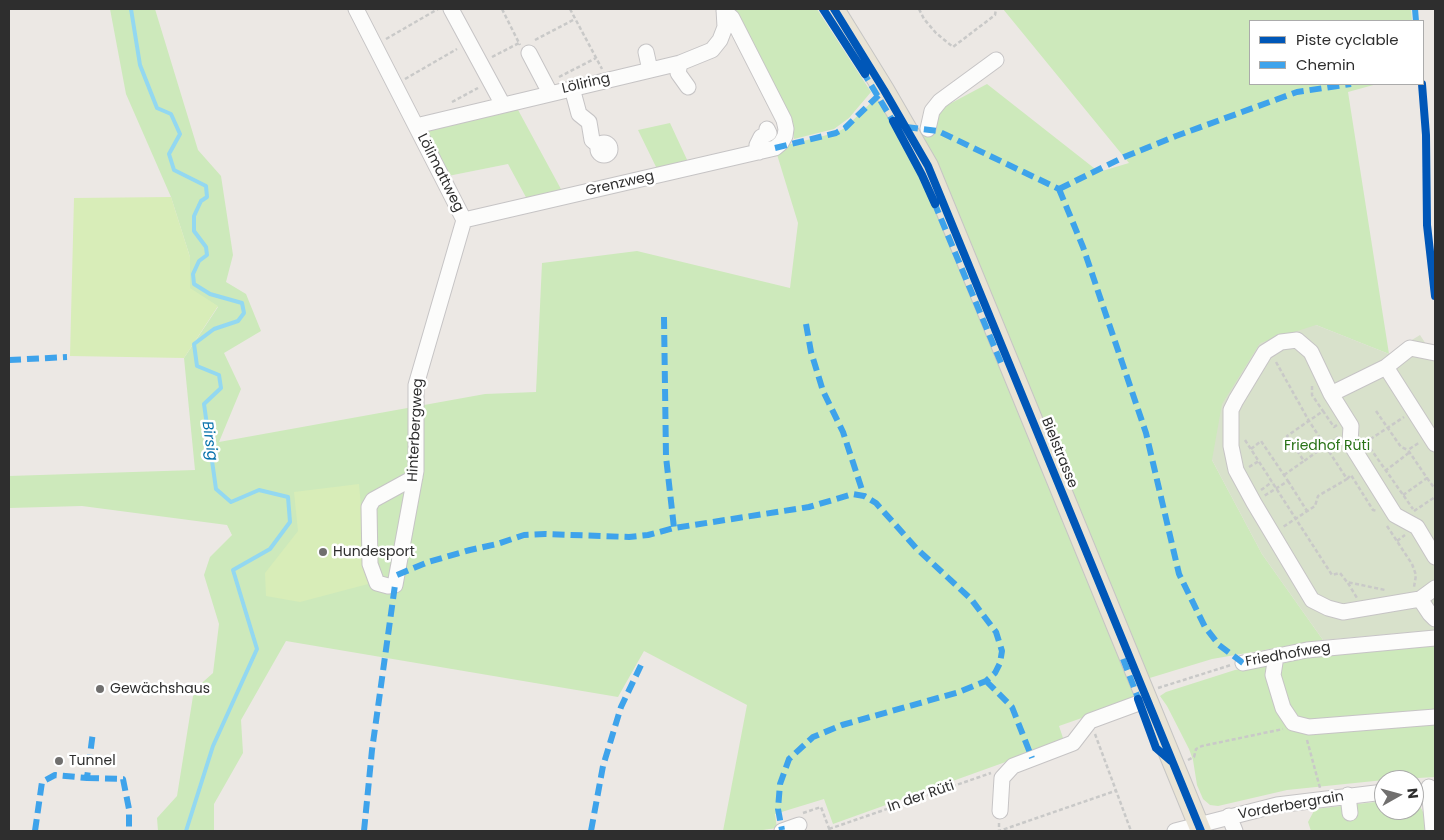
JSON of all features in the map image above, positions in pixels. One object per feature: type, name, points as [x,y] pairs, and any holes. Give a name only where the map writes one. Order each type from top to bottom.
[{"type":"main road","name":"Bielstrasse","points":[[834,9],[928,166],[1200,828]]},
{"type":"street","name":"Lölimattweg","points":[[356,9],[464,220]]},
{"type":"street","points":[[451,9],[503,105]]},
{"type":"street","name":"Löliring","points":[[416,126],[503,105],[548,88],[572,88],[680,63],[712,50],[720,40],[725,27],[724,10]]},
{"type":"street","name":"Grenzweg","points":[[464,220],[713,158],[775,148],[785,136],[784,120],[732,18],[724,10]]},
{"type":"street","points":[[526,46],[548,88]]},
{"type":"street","points":[[646,52],[650,70]]},
{"type":"street","points":[[928,129],[932,111],[940,101],[996,60]]},
{"type":"street","points":[[680,63],[678,73],[688,88]]},
{"type":"street","points":[[572,88],[579,114],[589,122],[592,140],[599,146]]},
{"type":"street","points":[[750,151],[757,145],[761,137],[769,133],[767,129]]},
{"type":"street","name":"Hinterbergweg","points":[[415,477],[372,500],[369,507],[370,564],[377,582],[388,586],[395,586],[415,477],[416,384],[464,220]]},
{"type":"street","points":[[1435,557],[1408,515],[1395,515],[1383,508],[1373,479],[1350,443],[1348,424],[1330,394],[1311,352],[1297,340],[1281,342],[1265,352],[1231,410],[1230,446],[1236,470],[1257,496],[1272,534],[1312,600],[1328,608],[1343,612],[1420,599],[1435,588]]},
{"type":"street","points":[[1330,394],[1386,368],[1410,348],[1435,353]]},
{"type":"street","points":[[1386,368],[1432,440]]},
{"type":"street","points":[[1420,599],[1435,619]]},
{"type":"street","name":"Friedhofweg","points":[[1243,663],[1306,650],[1435,638]]},
{"type":"street","points":[[1276,656],[1273,675],[1283,708],[1293,723],[1309,727],[1435,717]]},
{"type":"street","points":[[1000,811],[1002,778],[1014,766],[1073,743],[1090,721],[1146,696]]},
{"type":"street","points":[[1426,787],[1428,824]]},
{"type":"street","name":"Vorderbergrain","points":[[1175,831],[1200,828],[1229,816],[1277,805],[1374,793]]},
{"type":"street","points":[[1348,796],[1350,813]]},
{"type":"street","points":[[1229,816],[1235,831]]},
{"type":"street","points":[[782,831],[800,825]]},
{"type":"path","points":[[375,45],[439,9]]},
{"type":"path","points":[[570,9],[607,80]]},
{"type":"path","points":[[920,9],[924,19],[936,33],[953,47],[995,15],[996,9]]},
{"type":"path","points":[[480,62],[526,46],[575,19]]},
{"type":"path","points":[[395,85],[469,42]]},
{"type":"path","points":[[548,88],[596,58]]},
{"type":"path","points":[[446,119],[443,108],[490,80]]},
{"type":"path","points":[[1265,352],[1278,364],[1290,390],[1346,479]]},
{"type":"path","points":[[1413,410],[1366,442],[1403,495],[1408,515],[1435,497]]},
{"type":"path","points":[[1304,461],[1287,436],[1323,411],[1334,427],[1348,424]]},
{"type":"path","points":[[1376,411],[1401,447],[1409,451],[1435,489]]},
{"type":"path","points":[[1231,418],[1332,575],[1340,573],[1347,582],[1388,591]]},
{"type":"path","points":[[1284,475],[1325,446],[1348,424]]},
{"type":"path","points":[[1373,479],[1409,451],[1432,440]]},
{"type":"path","points":[[1251,449],[1261,442],[1307,511]]},
{"type":"path","points":[[1248,468],[1258,461]]},
{"type":"path","points":[[1272,534],[1315,506],[1318,496],[1351,475],[1373,510],[1383,508],[1427,478]]},
{"type":"path","points":[[1257,496],[1288,481]]},
{"type":"path","points":[[1257,496],[1272,482]]},
{"type":"path","points":[[1382,519],[1412,564],[1416,575],[1414,588],[1406,589]]},
{"type":"path","points":[[1090,721],[1131,831]]},
{"type":"path","points":[[1188,760],[1194,757],[1196,749],[1202,746],[1283,729],[1293,723]]},
{"type":"path","points":[[1309,727],[1307,741],[1324,799]]},
{"type":"path","points":[[999,831],[1116,790]]},
{"type":"green space","points":[[110,9],[155,9],[198,150],[221,176],[233,255],[226,282],[246,294],[261,331],[224,353],[241,389],[219,442],[485,394],[536,392],[542,263],[637,251],[790,288],[798,223],[775,148],[835,133],[845,128],[884,90],[914,140],[942,108],[987,84],[1099,172],[1129,163],[1003,9],[1411,9],[1412,20],[1249,20],[1249,85],[1373,85],[1348,92],[1389,354],[1316,325],[1212,460],[1262,554],[1323,640],[1212,659],[1130,684],[1136,699],[1059,726],[1064,741],[833,824],[824,799],[775,814],[777,828],[756,831],[723,831],[747,705],[644,651],[618,697],[286,641],[241,720],[243,753],[214,804],[214,831],[158,831],[157,818],[177,796],[194,690],[213,673],[219,624],[204,575],[210,557],[232,535],[227,525],[82,506],[9,508],[9,476],[195,470],[184,358],[218,307],[189,289],[190,257],[171,197],[126,94]]},
{"type":"green space","points":[[733,9],[817,9],[871,92],[849,118],[834,129],[794,139],[793,122]]},
{"type":"green space","points":[[517,108],[562,191],[528,201],[508,164],[448,176],[427,132],[435,128]]},
{"type":"green space","points":[[670,123],[689,164],[658,171],[638,130]]},
{"type":"green space","points":[[171,197],[190,257],[190,288],[218,306],[184,358],[70,356],[74,198]]},
{"type":"green space","name":"Friedhof Rüti","points":[[1316,325],[1389,354],[1420,335],[1435,358],[1435,630],[1323,640],[1262,554],[1212,460],[1222,404],[1260,343]]},
{"type":"green space","name":"Hundesport","points":[[359,484],[368,584],[300,602],[266,596],[265,573],[298,531],[294,492]]},
{"type":"green space","points":[[1435,643],[1435,777],[1424,778],[1424,770],[1374,770],[1374,781],[1287,790],[1218,806],[1210,805],[1203,799],[1197,785],[1193,760],[1189,749],[1160,696],[1166,692],[1235,670],[1338,653]]},
{"type":"green space","points":[[1374,802],[1374,820],[1424,820],[1424,814],[1426,831],[1311,831],[1308,822],[1315,809]]},
{"type":"waterway","name":"Birsig","points":[[131,9],[140,65],[157,108],[171,114],[180,134],[169,154],[174,170],[206,186],[207,197],[201,201],[194,216],[194,231],[206,247],[207,255],[199,261],[193,274],[194,284],[210,294],[242,303],[244,313],[238,321],[214,329],[194,344],[197,366],[219,375],[221,388],[204,404],[216,489],[231,502],[259,490],[288,497],[290,522],[270,549],[233,570],[257,649],[213,746],[186,831]]},
{"type":"marked path","points":[[1415,9],[1416,20]]},
{"type":"marked path","points":[[862,70],[894,123]]},
{"type":"marked path","points":[[1059,189],[1124,157],[1176,136],[1297,92],[1344,85]]},
{"type":"marked path","points":[[775,148],[836,133],[845,128],[882,92]]},
{"type":"marked path","points":[[906,127],[938,131],[1059,189]]},
{"type":"marked path","points":[[1059,189],[1083,247],[1146,433],[1179,574],[1205,627],[1219,645],[1243,663]]},
{"type":"marked path","points":[[934,202],[1001,363]]},
{"type":"marked path","points":[[664,317],[666,457],[674,528]]},
{"type":"marked path","points":[[806,324],[811,352],[823,391],[843,432],[864,496]]},
{"type":"marked path","points":[[9,360],[67,357]]},
{"type":"marked path","points":[[397,575],[428,562],[524,535],[629,537],[809,507],[853,494],[864,496],[876,503],[916,548],[971,599],[996,632],[1002,651],[1000,663],[995,673],[986,681],[959,692],[842,725],[813,737],[789,759],[780,784],[778,809],[782,830]]},
{"type":"marked path","points":[[364,831],[372,750],[395,585]]},
{"type":"marked path","points":[[1123,659],[1140,703]]},
{"type":"marked path","points":[[591,831],[603,766],[621,707],[643,661]]},
{"type":"marked path","points":[[986,681],[1012,707],[1032,758]]},
{"type":"marked path","points":[[35,831],[42,782],[55,775],[87,778],[93,732]]},
{"type":"marked path","points":[[87,778],[123,779],[129,809],[129,831]]},
{"type":"cycle path","points":[[823,9],[865,74]]},
{"type":"cycle path","points":[[834,9],[928,166],[1201,831]]},
{"type":"cycle path","points":[[1422,85],[1426,135],[1427,225],[1435,296]]},
{"type":"cycle path","points":[[893,121],[935,204]]},
{"type":"cycle path","points":[[1138,699],[1156,748],[1171,761]]},
{"type":"place","name":"Hundesport","points":[[323,552]]},
{"type":"place","name":"Gewächshaus","points":[[100,689]]},
{"type":"place","name":"Tunnel","points":[[59,761]]}]
